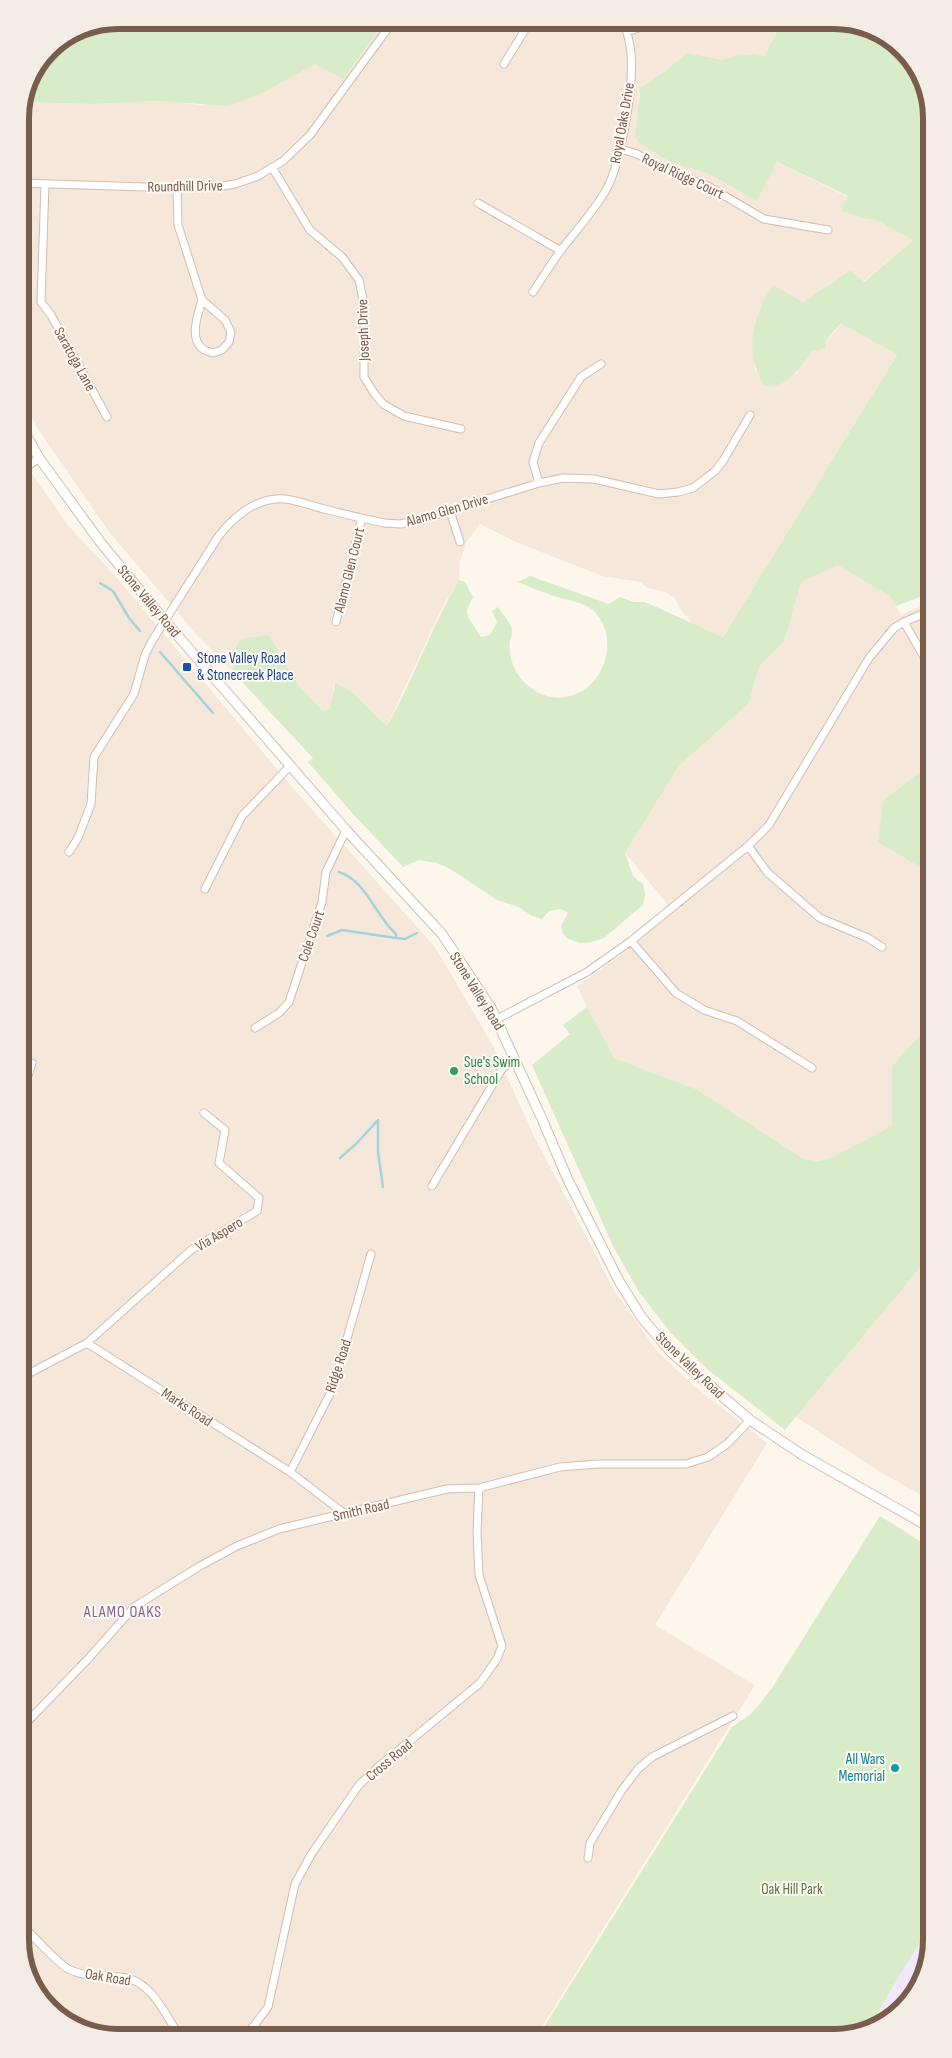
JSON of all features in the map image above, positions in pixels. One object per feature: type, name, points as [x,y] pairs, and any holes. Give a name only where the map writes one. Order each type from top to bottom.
[{"type":"street","name":"Roundhill Drive","points":[[29,183],[177,188],[217,187],[236,184],[273,169],[310,134],[387,29]]},
{"type":"street","points":[[504,64],[526,29]]},
{"type":"street","name":"Royal Oaks Drive","points":[[532,292],[561,251],[585,222],[605,192],[621,148],[631,68],[627,29]]},
{"type":"street","points":[[628,32],[636,29]]},
{"type":"street","name":"Royal Ridge Court","points":[[621,148],[637,154],[673,173],[708,186],[764,219],[828,230]]},
{"type":"street","name":"Joseph Drive","points":[[273,169],[310,230],[342,257],[359,280],[364,305],[364,377],[374,393],[384,404],[404,416],[462,428]]},
{"type":"street","name":"Saratoga Lane","points":[[45,184],[41,302],[107,417]]},
{"type":"street","points":[[177,188],[178,225],[202,300],[196,326],[196,339],[204,350],[217,352],[225,348],[229,342],[231,336],[230,327],[225,320],[202,300]]},
{"type":"street","points":[[478,203],[561,251]]},
{"type":"street","points":[[539,483],[533,462],[539,443],[581,377],[601,364]]},
{"type":"street","name":"Alamo Glen Drive","points":[[69,852],[78,838],[91,804],[94,757],[134,694],[145,655],[223,530],[240,514],[253,506],[267,501],[287,499],[362,518],[400,524],[450,511],[539,483],[563,478],[581,478],[659,494],[678,492],[694,488],[715,471],[750,415]]},
{"type":"street","name":"Stone Valley Road","points":[[29,440],[39,458],[101,543],[165,621],[346,830],[442,934],[496,1019],[568,1180],[619,1281],[638,1310],[671,1352],[750,1420],[801,1454],[923,1523]]},
{"type":"street","points":[[29,465],[39,458]]},
{"type":"street","points":[[450,511],[460,542]]},
{"type":"street","name":"Alamo Glen Court","points":[[336,622],[362,518]]},
{"type":"street","points":[[496,1019],[588,972],[631,941],[748,846],[773,818],[869,658],[883,640],[904,622],[923,614]]},
{"type":"street","points":[[904,622],[923,655]]},
{"type":"street","points":[[205,889],[242,816],[291,765]]},
{"type":"street","name":"Cole Court","points":[[255,1028],[279,1013],[289,1002],[322,902],[326,872],[346,830]]},
{"type":"street","points":[[748,846],[768,873],[820,918],[868,938],[882,947]]},
{"type":"street","points":[[631,941],[676,993],[704,1010],[737,1020],[812,1068]]},
{"type":"street","points":[[432,1186],[502,1069],[515,1058]]},
{"type":"street","points":[[29,1073],[32,1063]]},
{"type":"street","name":"Via Aspero","points":[[87,1342],[191,1250],[257,1211],[258,1198],[219,1163],[225,1130],[204,1113]]},
{"type":"street","name":"Ridge Road","points":[[290,1472],[333,1388],[371,1254]]},
{"type":"street","points":[[29,1373],[87,1342]]},
{"type":"street","name":"Marks Road","points":[[87,1342],[290,1472],[345,1514]]},
{"type":"street","name":"Smith Road","points":[[29,1720],[134,1607],[200,1566],[237,1546],[279,1529],[447,1489],[478,1488],[560,1467],[598,1464],[686,1464],[708,1457],[727,1444],[750,1420]]},
{"type":"street","name":"Cross Road","points":[[252,2029],[268,2007],[295,1884],[312,1853],[359,1785],[480,1683],[500,1652],[502,1646],[479,1575],[477,1532],[478,1488]]},
{"type":"street","points":[[588,1858],[590,1843],[622,1790],[638,1769],[652,1757],[733,1716]]},
{"type":"street","name":"Oak Road","points":[[29,1932],[69,1970],[93,1976],[121,1977],[140,1983],[157,2001],[175,2029]]},
{"type":"shaded area","points":[[379,29],[780,29],[764,56],[639,89],[639,143],[668,161],[711,175],[757,201],[776,162],[848,197],[842,211],[862,218],[876,220],[913,240],[863,282],[851,270],[803,302],[755,321],[753,343],[755,371],[796,374],[811,352],[826,348],[827,340],[842,323],[897,355],[723,637],[692,623],[681,610],[675,598],[665,592],[648,588],[640,582],[602,576],[516,542],[480,524],[467,541],[460,561],[459,580],[443,606],[387,726],[351,691],[334,684],[330,710],[323,712],[298,685],[268,635],[240,656],[232,671],[196,634],[109,532],[38,429],[29,413],[29,112],[31,102],[91,104],[157,101],[202,105],[263,93],[315,64],[343,79]]},
{"type":"shaded area","points":[[29,469],[67,524],[117,578],[292,787],[435,947],[492,1044],[534,1136],[615,1292],[658,1352],[694,1386],[767,1443],[655,1625],[755,1685],[541,2029],[101,2028],[89,2025],[64,2011],[47,1994],[38,1979],[30,1957],[29,1940]]},
{"type":"shaded area","points":[[838,564],[890,596],[901,615],[923,605],[923,770],[906,785],[894,852],[923,869],[923,1032],[892,1066],[893,1126],[833,1157],[818,1161],[804,1159],[696,1089],[614,1058],[577,986],[621,955],[673,911],[625,853],[679,766],[749,703],[759,667],[784,641],[800,582]]},
{"type":"shaded area","points":[[923,1264],[923,1496],[880,1472],[796,1417]]},
{"type":"shaded area","points":[[923,1937],[919,1969],[911,1985],[897,2003],[873,2020]]},
{"type":"green space","points":[[112,29],[379,29],[343,79],[315,64],[263,93],[228,106],[157,101],[91,104],[31,102],[38,79],[51,59],[73,41],[89,33]]},
{"type":"green space","points":[[779,29],[851,30],[863,33],[888,47],[905,64],[919,89],[923,118],[923,596],[896,606],[890,596],[838,565],[801,582],[784,641],[759,667],[749,703],[679,766],[625,853],[633,876],[643,884],[645,894],[643,905],[604,938],[580,943],[568,939],[563,934],[561,926],[568,913],[561,909],[549,911],[542,919],[532,916],[519,907],[497,900],[450,869],[437,863],[419,860],[403,867],[353,814],[308,762],[313,758],[232,671],[240,656],[235,648],[241,639],[269,635],[298,685],[323,711],[330,709],[335,683],[351,691],[387,726],[459,580],[465,582],[473,597],[467,610],[468,617],[481,637],[490,635],[497,622],[492,611],[498,607],[511,627],[510,653],[518,674],[525,683],[540,693],[556,698],[570,696],[584,690],[595,680],[603,666],[607,650],[606,633],[600,619],[590,608],[518,582],[530,576],[609,604],[620,597],[634,602],[645,602],[723,637],[897,355],[841,323],[827,339],[826,348],[811,352],[797,371],[786,381],[772,386],[764,386],[754,360],[753,335],[766,297],[773,285],[803,302],[851,270],[864,282],[913,240],[876,220],[862,218],[841,211],[848,196],[777,162],[757,201],[711,175],[668,161],[639,143],[635,137],[640,96],[639,89],[687,53],[722,60],[735,56],[754,54],[764,56]]},
{"type":"green space","points":[[923,770],[923,869],[878,842],[883,801]]},
{"type":"green space","points":[[587,1007],[614,1058],[696,1089],[804,1159],[818,1161],[833,1157],[892,1126],[892,1066],[923,1032],[923,1264],[785,1430],[707,1369],[671,1333],[639,1292],[614,1248],[532,1065],[570,1034],[563,1025]]},
{"type":"green space","name":"Oak Hill Park","points":[[880,1516],[923,1543],[923,1937],[873,2020],[863,2025],[840,2029],[543,2029],[732,1727],[751,1714],[772,1688]]},
{"type":"water","points":[[923,1723],[923,1748],[921,1736]]},
{"type":"waterway","points":[[100,583],[113,591],[129,618],[140,631]]},
{"type":"waterway","points":[[160,652],[213,713]]},
{"type":"waterway","points":[[339,872],[357,883],[364,891],[382,918],[396,934],[396,938],[405,939],[417,933]]},
{"type":"waterway","points":[[327,936],[342,930],[396,938]]},
{"type":"waterway","points":[[378,1120],[378,1152],[383,1187]]},
{"type":"waterway","points":[[340,1158],[377,1121]]},
{"type":"place","name":"Stone Valley Road & Stonecreek Place","points":[[187,667]]},
{"type":"place","name":"Sue's Swim School","points":[[454,1071]]},
{"type":"place","name":"All Wars Memorial","points":[[895,1768]]},
{"type":"district","name":"ALAMO OAKS","points":[[123,1611]]}]
